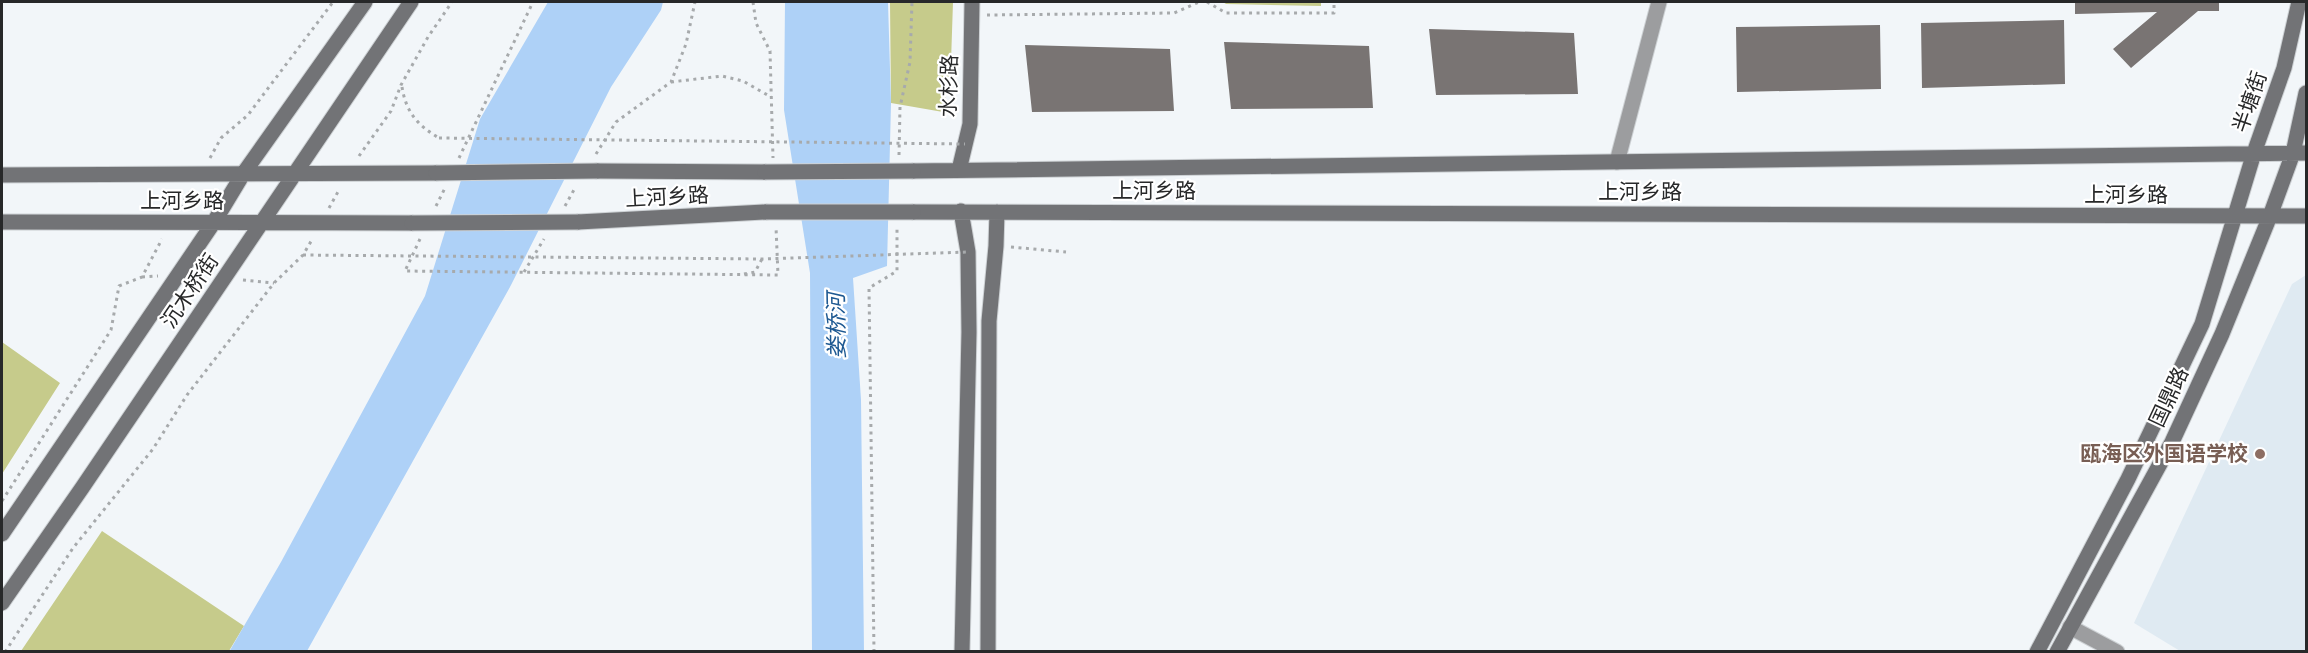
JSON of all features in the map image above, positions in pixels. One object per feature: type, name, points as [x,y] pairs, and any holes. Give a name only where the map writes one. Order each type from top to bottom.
[{"type":"main road","name":"沉木桥街","points":[[2,534],[214,222],[243,174],[365,2]]},
{"type":"main road","name":"沉木桥街","points":[[2,603],[411,2]]},
{"type":"main road","name":"半塘街","points":[[2236,216],[2254,153],[2284,68],[2299,2]]},
{"type":"main road","name":"水杉路","points":[[959,170],[970,124],[972,8]]},
{"type":"main road","points":[[2270,216],[2300,153],[2307,93]]},
{"type":"main road","name":"上河乡路","points":[[2,175],[347,173],[441,179],[594,167],[765,172],[906,168],[959,170],[2300,153]]},
{"type":"main road","name":"上河乡路","points":[[2,222],[578,222],[766,212],[961,211],[2307,216]]},
{"type":"main road","points":[[961,211],[968,252],[969,332],[962,651]]},
{"type":"main road","points":[[988,651],[989,321],[997,212]]},
{"type":"main road","name":"国鼎路","points":[[2037,651],[2128,479],[2202,324],[2236,216]]},
{"type":"main road","name":"国鼎路","points":[[2057,651],[2172,442],[2222,334],[2270,216]]},
{"type":"street","points":[[1617,162],[1659,2]]},
{"type":"street","points":[[2070,627],[2117,651]]},
{"type":"path","points":[[2,501],[111,330],[119,286],[142,277],[170,222],[221,138],[248,115],[333,2]]},
{"type":"path","points":[[5,651],[73,548],[153,449],[187,395],[274,283],[303,255],[347,173],[391,111],[401,85],[428,37],[452,2]]},
{"type":"path","points":[[456,164],[533,2]]},
{"type":"path","points":[[671,82],[686,45],[695,2]]},
{"type":"path","points":[[906,168],[900,107],[910,62],[912,2]]},
{"type":"path","points":[[972,8],[1174,13],[1198,2]]},
{"type":"path","points":[[1207,2],[1226,13],[1334,13],[1334,2]]},
{"type":"path","points":[[594,167],[616,122],[671,82],[722,76],[743,81],[771,97]]},
{"type":"path","points":[[401,85],[404,103],[421,127],[439,138],[965,144]]},
{"type":"path","points":[[436,207],[441,179]]},
{"type":"path","points":[[560,213],[579,183]]},
{"type":"path","points":[[874,651],[868,288],[897,271],[897,224]]},
{"type":"path","points":[[523,273],[548,233]]},
{"type":"path","points":[[421,239],[405,272],[736,276],[755,272],[762,259]]},
{"type":"path","points":[[303,255],[762,259],[968,252],[996,246],[1066,252]]},
{"type":"shaded area","name":"瓯海区外国语学校","points":[[2306,275],[2306,651],[2180,651],[2134,623],[2292,284]]},
{"type":"green space","points":[[890,2],[953,2],[951,62],[943,112],[891,103]]},
{"type":"green space","points":[[1223,2],[1321,2],[1321,6],[1226,4]]},
{"type":"green space","points":[[2,342],[60,383],[2,474]]},
{"type":"green space","points":[[102,531],[244,626],[229,651],[21,651]]},
{"type":"water","points":[[548,2],[663,2],[661,10],[611,87],[510,287],[307,651],[229,652],[281,562],[425,296],[480,119]]},
{"type":"water","name":"娄桥河","points":[[785,2],[888,2],[891,103],[887,266],[853,278],[861,400],[864,651],[812,651],[810,273],[784,110]]},
{"type":"building","points":[[2075,2],[2219,2],[2219,11],[2198,11],[2131,68],[2113,49],[2157,12],[2075,14]]},
{"type":"building","points":[[2064,20],[2065,84],[1922,88],[1921,23]]},
{"type":"building","points":[[1880,25],[1881,89],[1737,92],[1736,27]]},
{"type":"building","points":[[1429,29],[1574,33],[1578,94],[1436,95]]},
{"type":"building","points":[[1224,42],[1369,46],[1373,108],[1231,109]]},
{"type":"building","points":[[1025,45],[1170,49],[1174,111],[1032,112]]},
{"type":"place","name":"瓯海区外国语学校","points":[[2260,454]]}]
